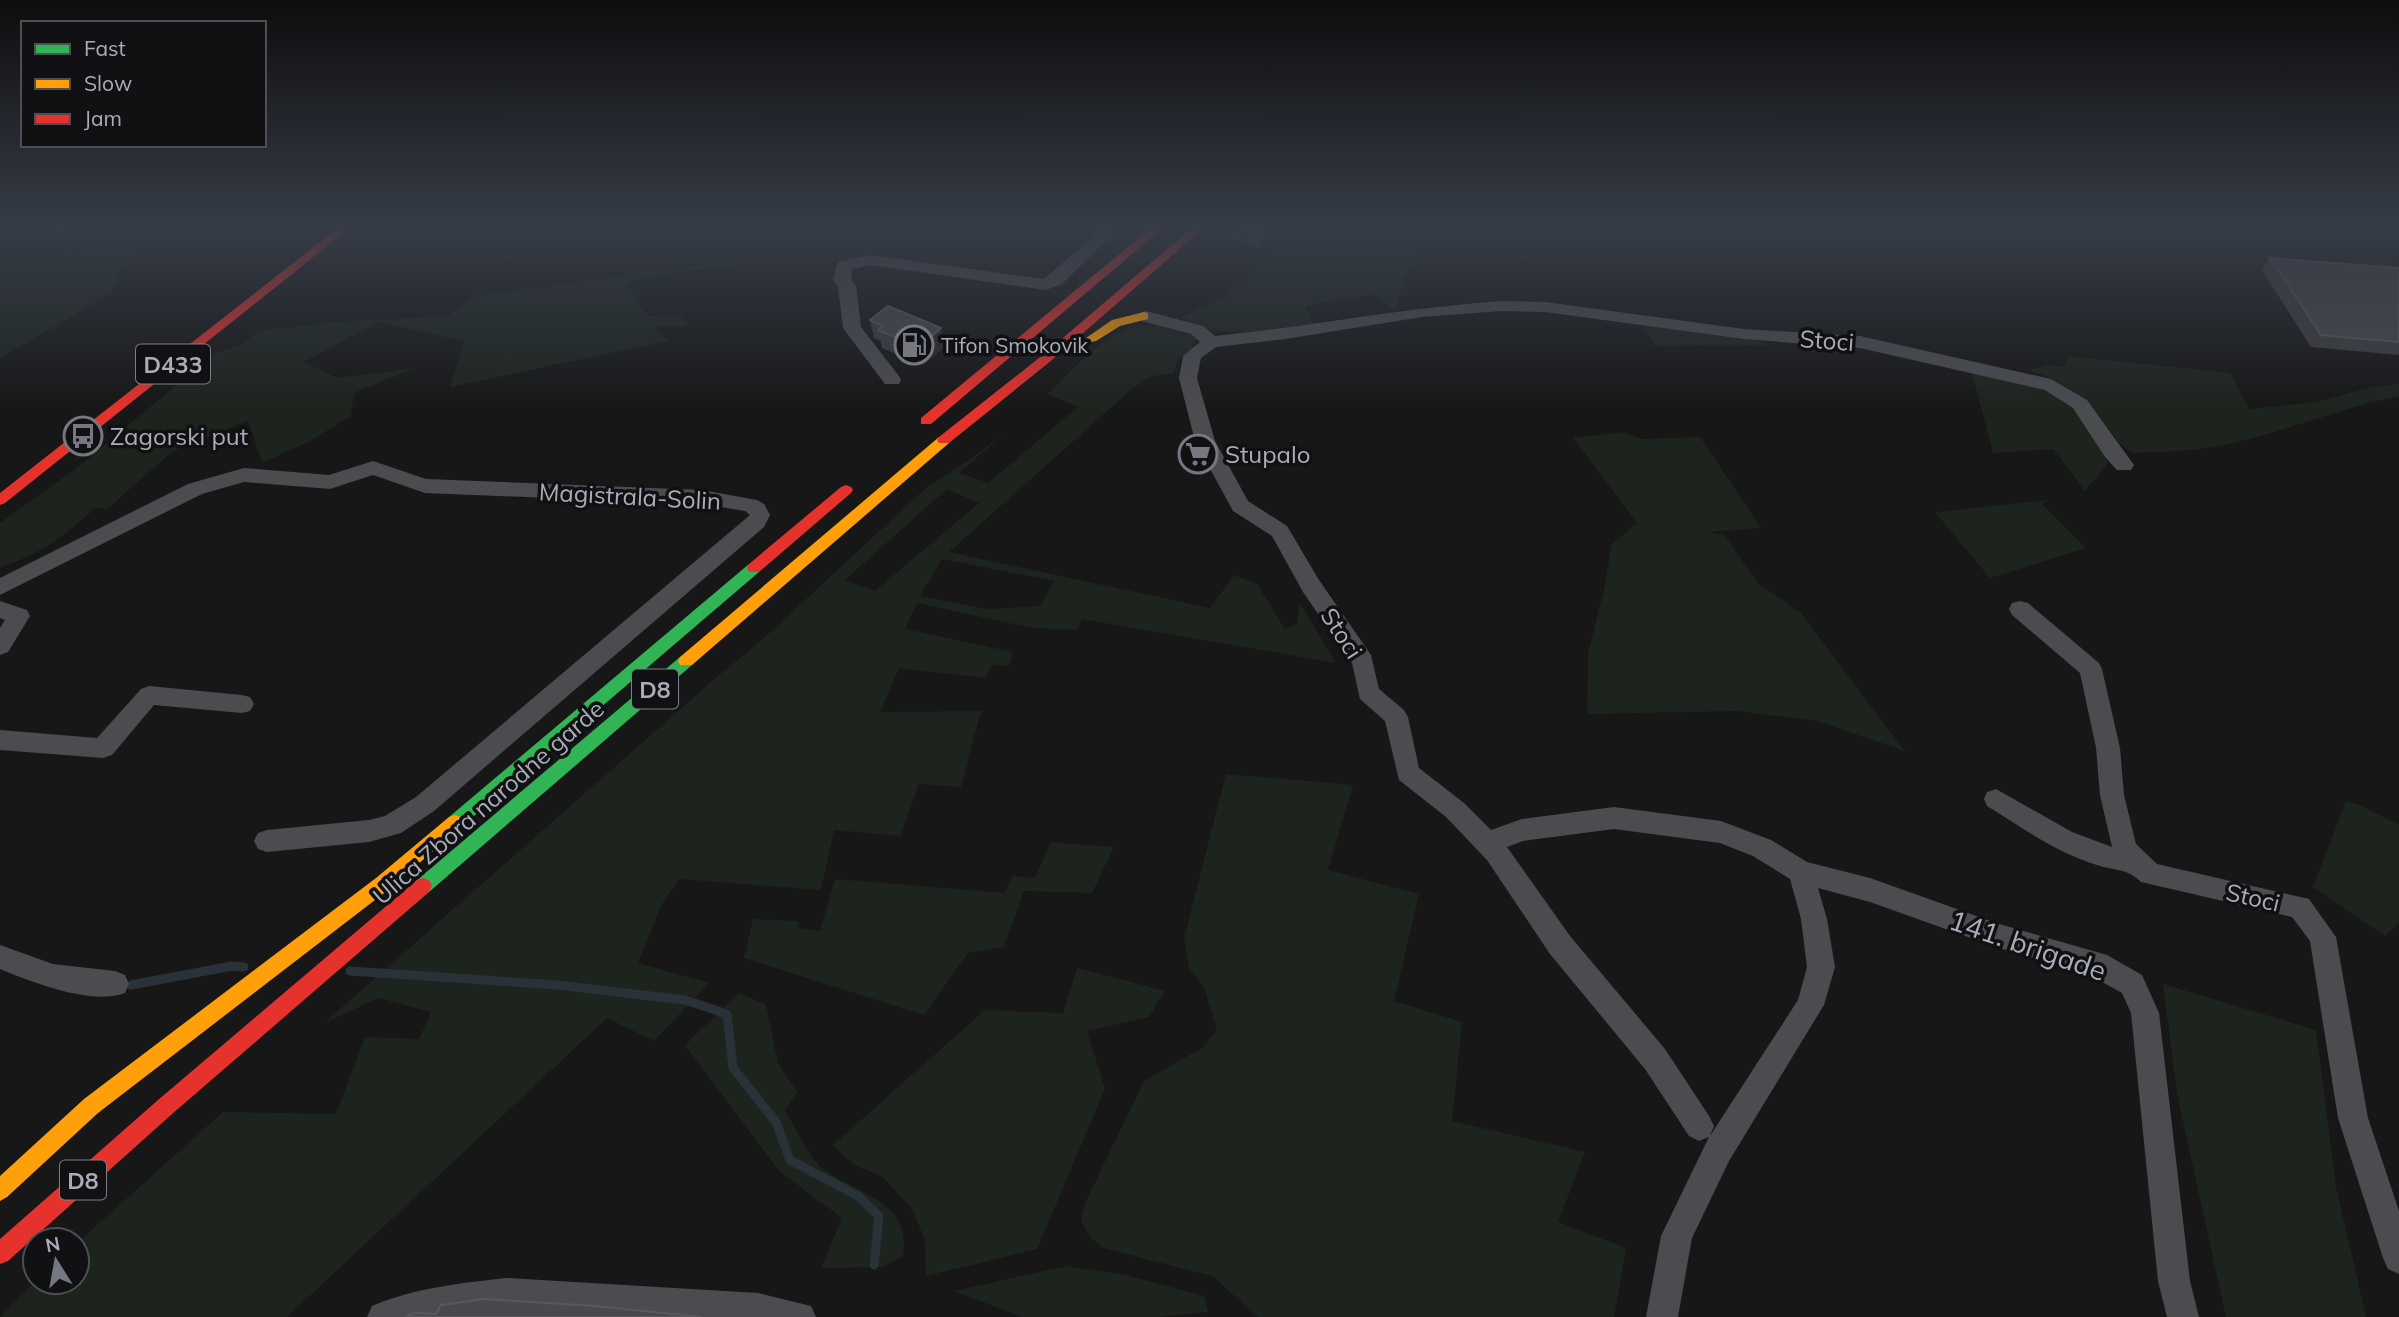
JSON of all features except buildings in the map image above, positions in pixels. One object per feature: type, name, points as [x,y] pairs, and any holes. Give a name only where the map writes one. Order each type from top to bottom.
[{"type":"main road","name":"D433","points":[[0,485],[241,288]]},
{"type":"main road","name":"D433","points":[[0,500],[266,288]]},
{"type":"main road","points":[[916,430],[1084,288]]},
{"type":"main road","name":"Ulica Zbora narodne garde","points":[[0,1253],[165,1107],[942,442],[1126,288]]},
{"type":"main road","points":[[1048,356],[1092,338],[1126,318],[1144,316]]},
{"type":"main road","name":"Ulica Zbora narodne garde","points":[[0,1190],[91,1106],[382,884],[856,481]]},
{"type":"main road","points":[[0,1175],[91,1106]]},
{"type":"main road","points":[[0,1272],[165,1107]]},
{"type":"street","points":[[848,288],[852,328],[892,380]]},
{"type":"street","name":"Stoci","points":[[1487,843],[1455,810],[1408,774],[1396,717],[1368,692],[1363,661],[1311,586],[1280,531],[1240,506],[1205,441],[1188,378],[1192,356],[1211,342],[1295,333],[1422,312],[1489,306],[1545,307],[1744,334],[1860,342],[2039,380],[2080,404],[2112,452],[2124,465]]},
{"type":"street","points":[[1144,316],[1197,330],[1211,342]]},
{"type":"street","name":"Magistrala-Solin","points":[[0,587],[195,489],[244,475],[330,482],[373,468],[425,486],[702,497],[750,505],[757,509],[760,515],[757,522],[425,804],[392,825],[369,831],[267,841]]},
{"type":"street","points":[[0,609],[19,616],[0,646]]},
{"type":"street","points":[[2020,609],[2091,669],[2108,748],[2112,795],[2125,849],[2137,861]]},
{"type":"street","points":[[0,740],[103,748],[149,695],[242,704]]},
{"type":"street","points":[[1996,799],[2080,849],[2117,861],[2137,861]]},
{"type":"street","name":"141. brigade","points":[[1487,843],[1522,830],[1614,818],[1721,832],[1762,848],[1801,872],[1870,890],[1996,935],[2097,964],[2132,984],[2145,1013],[2174,1281],[2183,1317]]},
{"type":"street","points":[[1487,843],[1560,945],[1655,1059],[1699,1126]]},
{"type":"street","name":"Stoci","points":[[2137,861],[2150,874],[2300,907],[2323,937],[2353,1118],[2399,1258]]},
{"type":"street","points":[[1662,1317],[1677,1236],[1718,1150],[1810,1005],[1821,967],[1814,919],[1801,872]]},
{"type":"street","points":[[0,957],[53,978],[115,984]]},
{"type":"street","points":[[383,1317],[453,1300],[506,1294],[758,1309],[800,1317]]},
{"type":"shaded area","points":[[0,288],[113,288],[110,294],[0,358]]},
{"type":"shaded area","points":[[528,288],[629,288],[648,316],[679,315],[689,325],[654,327],[668,341],[450,387],[464,341],[378,322],[304,362],[337,378],[415,368],[354,393],[351,416],[310,441],[262,463],[248,421],[173,451],[107,509],[96,507],[52,543],[27,557],[0,567],[0,523],[77,468],[215,353],[241,345],[258,331],[336,322],[449,316],[473,296]]},
{"type":"shaded area","points":[[1234,288],[1401,288],[1395,311],[1372,294],[1305,306],[1313,324],[1228,332],[1211,330],[1181,317],[1227,295]]},
{"type":"shaded area","points":[[1643,325],[1765,342],[1767,345],[1655,346]]},
{"type":"shaded area","points":[[1138,326],[1159,326],[1196,337],[1192,351],[1178,358],[1173,373],[1149,377],[1133,388],[949,552],[1210,608],[1234,575],[1257,584],[1285,629],[1297,624],[1300,603],[1336,663],[1082,619],[1077,630],[1032,628],[917,603],[905,629],[1013,652],[1009,666],[992,665],[986,678],[899,668],[880,712],[981,711],[961,787],[919,784],[900,836],[834,830],[821,890],[679,879],[662,904],[638,963],[709,983],[654,1041],[607,1018],[287,1317],[0,1317],[21,1296],[91,1296],[91,1230],[223,1112],[336,1114],[365,1037],[419,1039],[431,1012],[379,998],[324,1023],[763,639],[928,486],[965,463],[1007,431],[959,473],[988,483],[1078,407],[1047,394],[1112,336]],"holes":[[[947,489],[979,503],[875,591],[845,580]],[[942,559],[1054,581],[1040,606],[987,609],[920,596]]]},
{"type":"shaded area","points":[[2068,356],[2230,373],[2250,409],[2316,402],[2371,387],[2399,384],[2399,396],[2229,444],[2193,450],[2133,453],[2118,442],[2093,408],[2077,394],[2059,382],[2028,370],[2047,365],[2064,367]]},
{"type":"shaded area","points":[[1971,369],[2040,385],[2073,405],[2108,463],[2085,491],[2053,449],[1993,453]]},
{"type":"shaded area","points":[[1624,432],[1642,439],[1700,437],[1761,528],[1708,532],[1724,535],[1759,584],[1801,613],[1905,751],[1817,721],[1737,711],[1587,714],[1588,654],[1606,581],[1611,545],[1637,523],[1573,438]]},
{"type":"shaded area","points":[[2049,500],[2042,504],[2086,548],[1990,578],[1935,512]]},
{"type":"shaded area","points":[[1226,774],[1353,785],[1328,870],[1419,894],[1394,1001],[1462,1022],[1452,1121],[1585,1152],[1558,1222],[1626,1248],[1614,1317],[1258,1317],[1212,1276],[1103,1248],[1090,1237],[1081,1221],[1085,1203],[1144,1081],[1202,1048],[1217,1030],[1204,987],[1189,968],[1184,938]]},
{"type":"shaded area","points":[[2346,801],[2399,824],[2399,923],[2385,936],[2313,887]]},
{"type":"shaded area","points":[[1051,842],[1114,847],[1092,893],[1024,891],[1004,947],[968,953],[924,1015],[744,958],[753,919],[799,921],[798,928],[820,931],[835,879],[1005,893],[1013,876],[1035,878]]},
{"type":"shaded area","points":[[1077,968],[1165,991],[1149,1017],[1087,1031],[1105,1089],[1037,1249],[926,1276],[925,1240],[912,1209],[884,1178],[853,1164],[833,1145],[985,1010],[1063,1013]]},
{"type":"shaded area","points":[[2163,984],[2316,1030],[2336,1187],[2366,1317],[2226,1317],[2177,1094]]},
{"type":"shaded area","points":[[739,993],[766,1005],[778,1063],[797,1092],[785,1110],[808,1150],[823,1169],[880,1201],[891,1211],[904,1237],[903,1256],[883,1267],[821,1268],[842,1218],[778,1170],[685,1045]]},
{"type":"shaded area","points":[[1066,1266],[1126,1275],[1204,1296],[1208,1312],[1157,1317],[1022,1317],[954,1291]]},
{"type":"waterway","points":[[131,985],[232,966],[244,967]]},
{"type":"waterway","points":[[350,971],[557,985],[685,1000],[727,1014],[733,1068],[776,1122],[790,1160],[858,1196],[879,1216],[874,1265]]},
{"type":"traffic: fast","points":[[455,822],[754,568]]},
{"type":"traffic: fast","points":[[423,886],[686,661]]},
{"type":"traffic: slow","points":[[1092,338],[1116,323],[1144,316]]},
{"type":"traffic: slow","points":[[686,661],[944,440]]},
{"type":"traffic: slow","points":[[0,1190],[91,1106],[382,884],[455,822]]},
{"type":"traffic: jam","points":[[0,500],[267,288]]},
{"type":"traffic: jam","points":[[926,421],[1085,288]]},
{"type":"traffic: jam","points":[[944,440],[1048,357],[1128,288]]},
{"type":"traffic: jam","points":[[754,568],[846,490]]},
{"type":"traffic: jam","points":[[0,1253],[165,1107],[423,886]]},
{"type":"place","name":"Tifon Smokovik","points":[[914,345]]},
{"type":"place","name":"Zagorski put","points":[[83,436]]},
{"type":"place","name":"Stupalo","points":[[1198,454]]}]
